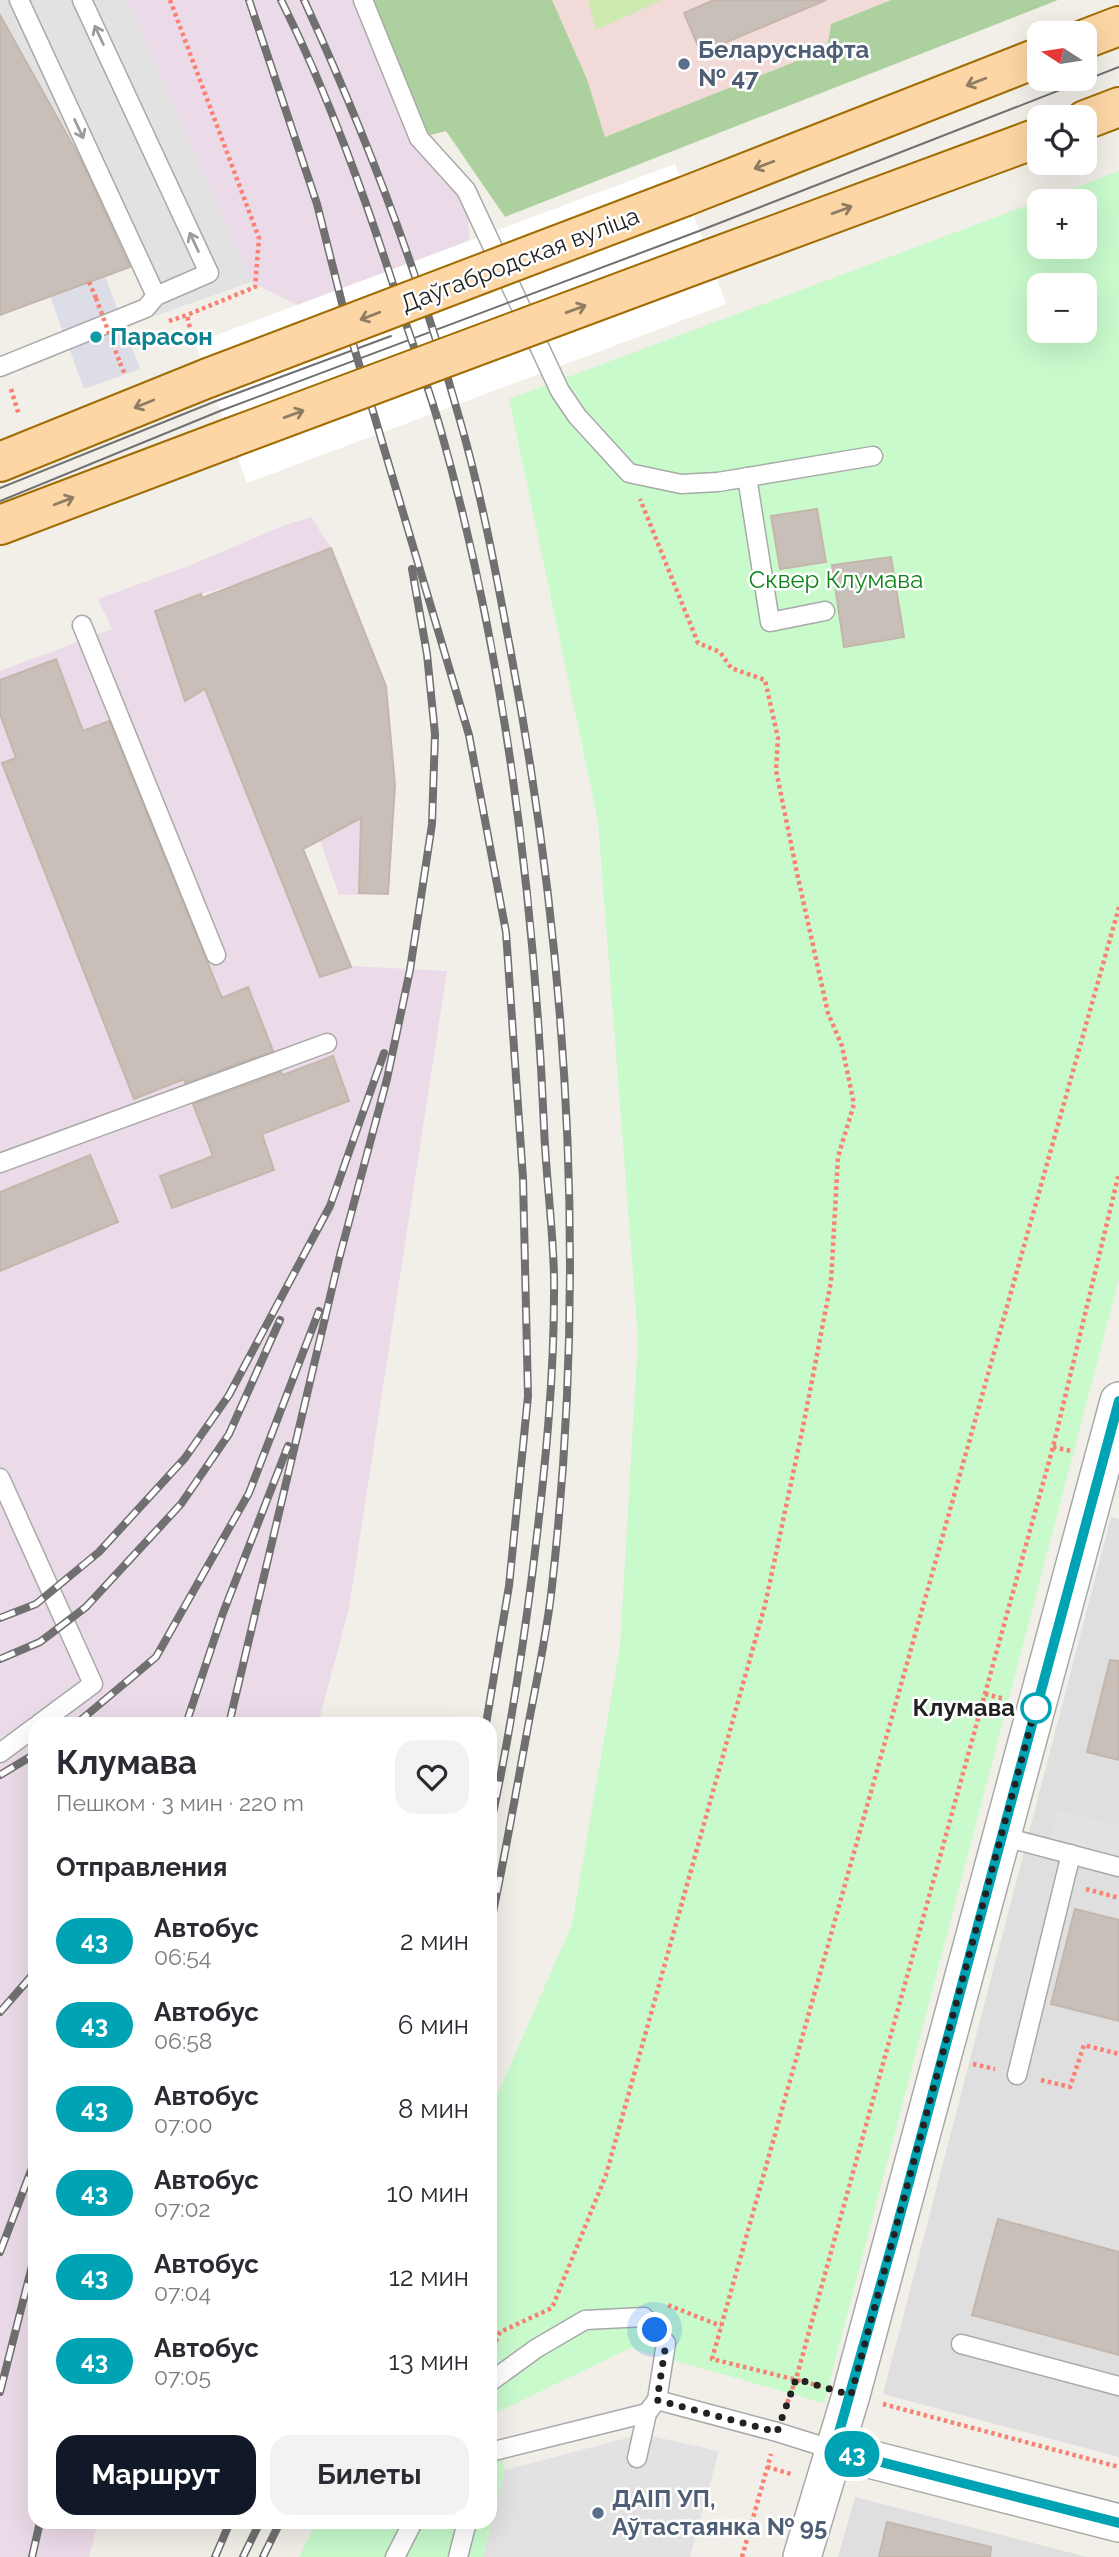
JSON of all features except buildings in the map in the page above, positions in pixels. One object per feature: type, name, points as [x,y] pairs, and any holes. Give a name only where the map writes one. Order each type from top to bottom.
[{"type":"main road","points":[[1097,34],[1119,26]]},
{"type":"main road","name":"Даўгабродская вуліца","points":[[0,462],[202,363],[686,196],[1027,62]]},
{"type":"main road","points":[[1097,115],[1119,107]]},
{"type":"main road","points":[[0,525],[1027,142]]},
{"type":"street","points":[[802,2557],[851,2395],[1001,1836],[1106,1495],[1119,1401]]},
{"type":"street","points":[[834,2450],[1119,2523]]},
{"type":"lane","points":[[19,0],[156,296]]},
{"type":"lane","points":[[0,367],[131,315],[146,308],[156,296],[209,273],[82,0]]},
{"type":"lane","points":[[363,0],[419,138],[467,190],[561,391],[577,416],[629,472],[681,484],[718,482],[873,456]]},
{"type":"lane","points":[[747,477],[770,622],[825,611]]},
{"type":"lane","points":[[82,625],[216,955]]},
{"type":"lane","points":[[0,1163],[327,1043]]},
{"type":"lane","points":[[0,1478],[93,1684],[48,1717]]},
{"type":"lane","points":[[0,1753],[28,1732]]},
{"type":"lane","points":[[1001,1836],[1119,1867]]},
{"type":"lane","points":[[1017,2074],[1071,1854]]},
{"type":"lane","points":[[497,2377],[537,2348],[585,2320],[644,2316],[666,2343],[637,2458]]},
{"type":"lane","points":[[961,2344],[1119,2386]]},
{"type":"lane","points":[[497,2450],[652,2406],[777,2432],[834,2450]]},
{"type":"lane","points":[[395,2557],[409,2529]]},
{"type":"lane","points":[[458,2557],[465,2529]]},
{"type":"path","points":[[131,315],[133,322],[147,328],[255,287],[259,238],[170,0]]},
{"type":"path","points":[[89,282],[125,374]]},
{"type":"path","points":[[187,315],[194,346],[202,363]]},
{"type":"path","points":[[497,2339],[500,2332],[552,2308],[606,2175],[765,1605],[831,1282],[838,1157],[854,1104],[842,1046],[828,1013],[797,873],[776,770],[778,738],[765,680],[731,668],[720,652],[698,643],[629,472]]},
{"type":"path","points":[[1119,907],[712,2358],[1119,2467]]},
{"type":"path","points":[[742,2557],[777,2432],[796,2379],[1049,1460],[1119,1173]]},
{"type":"shaded area","points":[[0,0],[127,0],[251,282],[155,316],[101,196],[0,15]]},
{"type":"shaded area","points":[[127,0],[363,0],[419,138],[466,190],[470,246],[306,309],[251,282]]},
{"type":"shaded area","name":"Беларуснафта № 47","points":[[552,0],[891,0],[831,24],[827,49],[605,137],[587,79]]},
{"type":"shaded area","points":[[105,276],[140,369],[84,389],[50,296]]},
{"type":"shaded area","points":[[311,517],[331,548],[385,684],[395,785],[388,894],[339,895],[263,696],[286,686],[246,581],[201,594],[351,966],[447,971],[349,1608],[320,1717],[28,1717],[28,2529],[96,2529],[89,2557],[0,2557],[0,671],[112,629],[98,599],[191,565]]},
{"type":"shaded area","points":[[1111,1517],[1119,1519],[1119,2457],[883,2394]]},
{"type":"shaded area","points":[[1058,1810],[1119,1825],[1119,1865],[1048,1847]]},
{"type":"shaded area","name":"ДАІП УП, Аўтастаянка № 95","points":[[642,2434],[719,2451],[690,2557],[483,2557],[490,2529],[497,2529],[497,2502],[505,2470]]},
{"type":"shaded area","points":[[855,2497],[1087,2557],[838,2557]]},
{"type":"green space","points":[[363,0],[552,0],[587,79],[605,137],[827,49],[831,24],[891,0],[1058,0],[505,217],[446,131],[419,138]]},
{"type":"green space","points":[[588,0],[662,0],[596,30]]},
{"type":"green space","name":"Сквер Клумава","points":[[1119,171],[1119,1279],[824,2403],[630,2348],[497,2413],[497,2096],[572,1924],[620,1647],[638,1339],[598,821],[509,399],[1027,205],[1027,259],[1097,259],[1097,189],[1071,189]]},
{"type":"green space","points":[[497,2444],[505,2470],[497,2502]]},
{"type":"green space","points":[[313,2529],[490,2529],[483,2557],[299,2557]]},
{"type":"pier","points":[[675,164],[726,304],[247,483],[195,343]]},
{"type":"tram line","points":[[0,501],[220,411],[699,231],[1119,67]]},
{"type":"tram line","points":[[0,488],[216,401],[391,336]]},
{"type":"railway","points":[[249,0],[317,204],[348,327],[469,735],[506,932],[523,1178],[528,1396],[509,1586],[487,1717]]},
{"type":"railway","points":[[281,0],[347,151],[441,431],[483,603],[513,776],[524,864],[533,951],[552,1240],[553,1350],[545,1459],[529,1601],[497,1791]]},
{"type":"railway","points":[[304,0],[349,102],[409,258],[427,310],[475,477],[501,598],[532,774],[559,1005],[570,1237],[569,1354],[563,1470],[547,1622],[497,1892]]},
{"type":"railway","points":[[231,1717],[339,1259],[387,1079],[410,970],[432,824],[435,734],[427,654],[412,569]]},
{"type":"railway","points":[[0,1618],[36,1604],[99,1552],[185,1458],[229,1395],[330,1206],[384,1053]]},
{"type":"railway","points":[[84,1717],[156,1657],[249,1493],[319,1311]]},
{"type":"railway","points":[[0,1659],[40,1642],[86,1607],[181,1504],[229,1434],[280,1320]]},
{"type":"railway","points":[[188,1717],[223,1613],[288,1446]]},
{"type":"railway","points":[[0,1775],[28,1758]]},
{"type":"railway","points":[[0,2012],[28,1980]]},
{"type":"railway","points":[[0,2252],[28,2178]]},
{"type":"railway","points":[[0,2392],[28,2282]]},
{"type":"railway","points":[[32,2557],[38,2529]]},
{"type":"railway","points":[[215,2557],[227,2529]]},
{"type":"railway","points":[[243,2557],[257,2529]]},
{"type":"railway","points":[[263,2557],[277,2529]]},
{"type":"bus line","name":"43","points":[[1119,1401],[895,2234],[834,2450],[1119,2523]]},
{"type":"place","name":"Беларуснафта № 47","points":[[684,64]]},
{"type":"place","name":"Парасон","points":[[96,337]]},
{"type":"place","name":"Клумава","points":[[1036,1708]]},
{"type":"place","name":"ДАІП УП, Аўтастаянка № 95","points":[[598,2513]]},
{"type":"route","points":[[655,2330],[666,2343],[657,2400],[777,2432],[796,2379],[851,2395],[1036,1708]]}]
